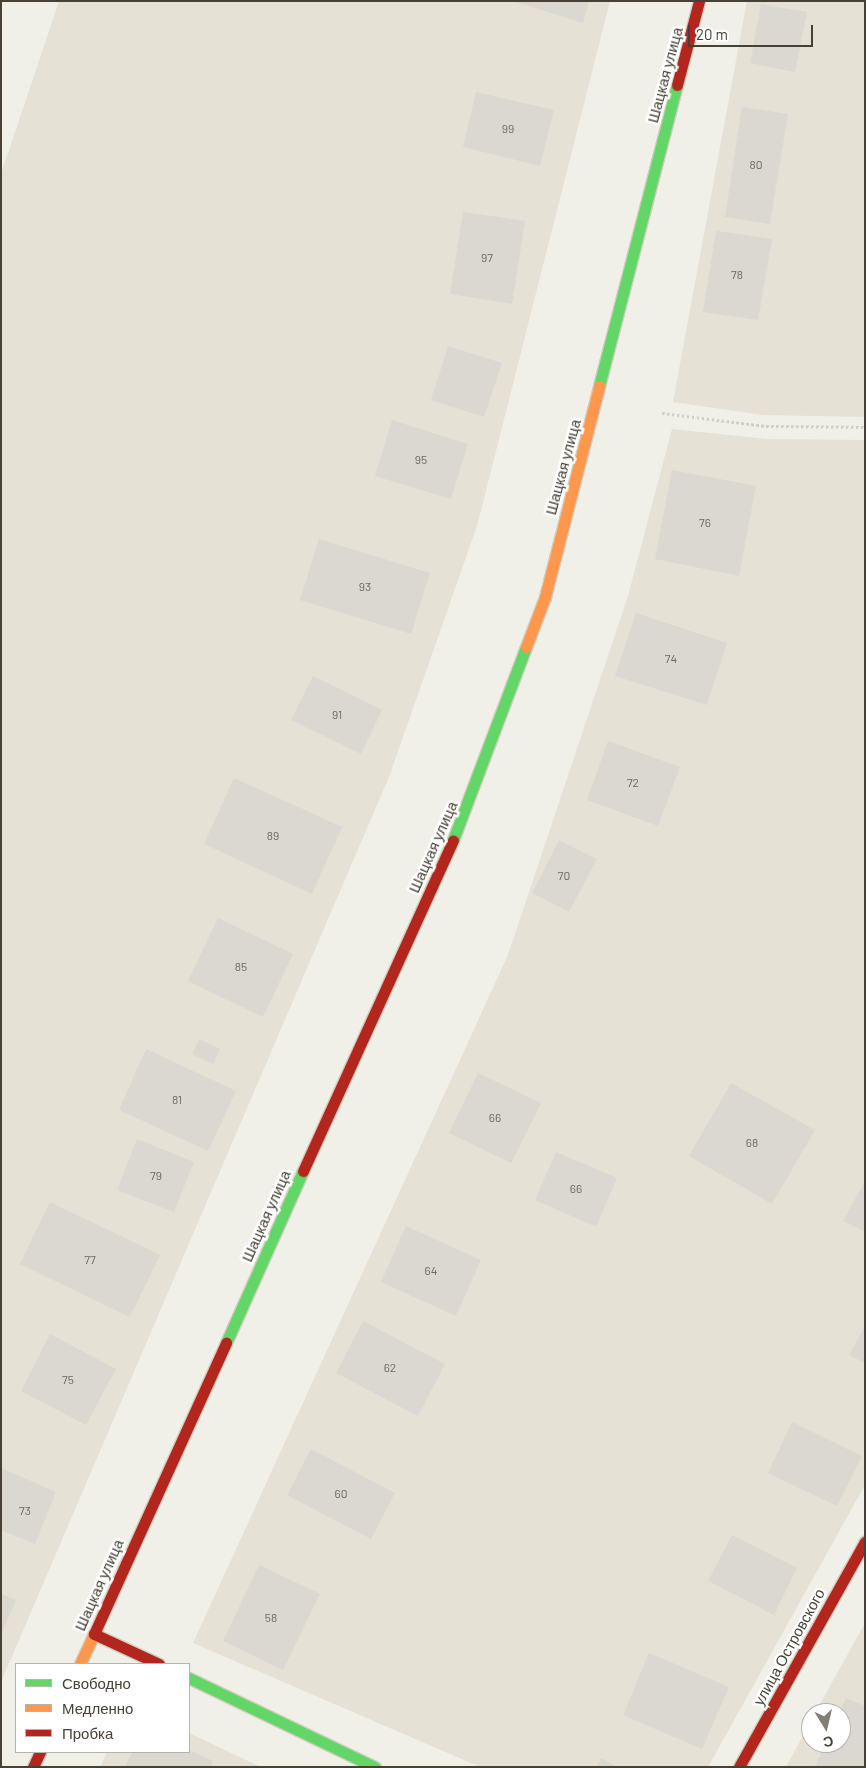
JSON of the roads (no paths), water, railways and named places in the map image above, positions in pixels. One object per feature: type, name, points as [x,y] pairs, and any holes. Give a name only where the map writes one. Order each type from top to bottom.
[{"type":"main road","name":"Шацкая улица","points":[[80,1663],[468,804],[545,596],[699,1]]},
{"type":"main road","name":"улица Островского","points":[[739,1767],[865,1542]]},
{"type":"main road","points":[[94,1634],[157,1663]]},
{"type":"main road","points":[[190,1678],[375,1767]]},
{"type":"main road","points":[[33,1767],[40,1753]]}]
